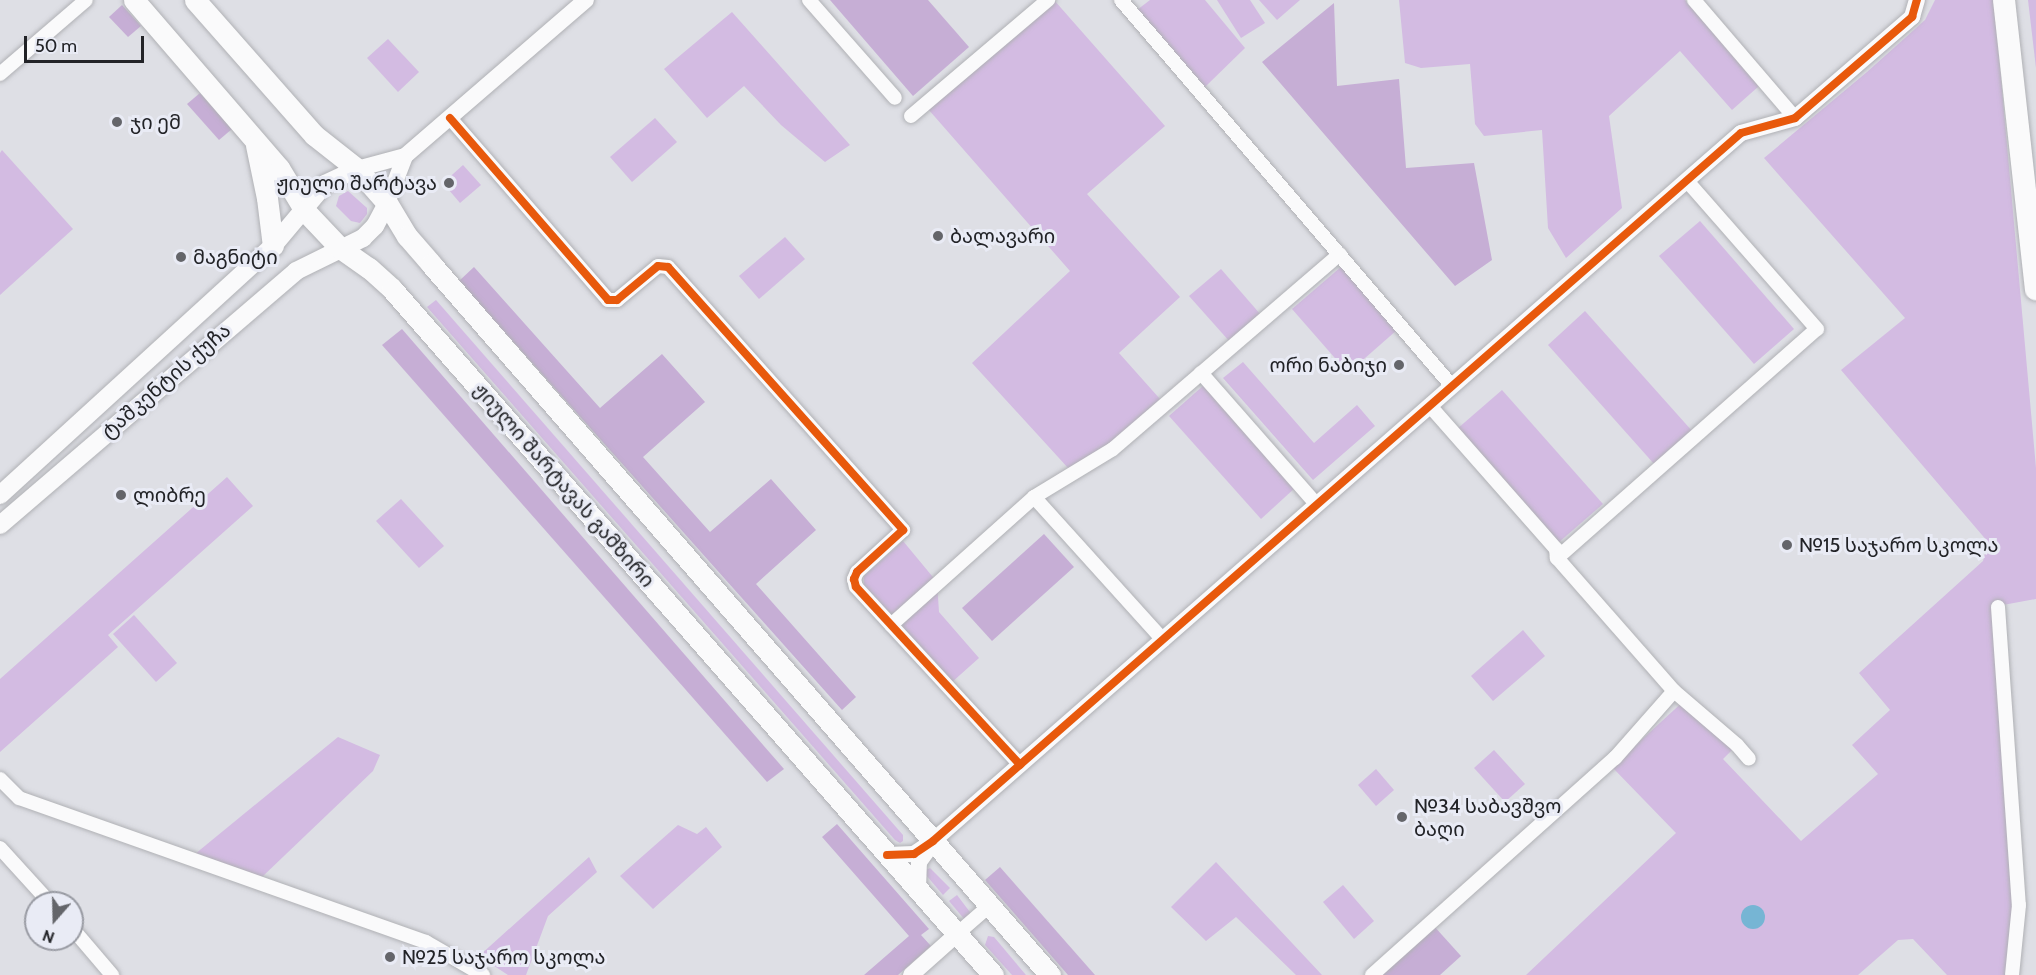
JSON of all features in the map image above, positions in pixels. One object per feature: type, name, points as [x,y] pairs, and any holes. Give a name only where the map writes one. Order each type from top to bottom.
[{"type":"highway","points":[[2004,0],[2036,289]]},
{"type":"main road","name":"ჟიული შარტავას გამზირი","points":[[134,0],[279,168],[305,211],[340,248],[369,268],[392,289],[993,975]]},
{"type":"main road","points":[[195,0],[314,135],[357,169],[387,203],[407,236],[431,264],[1050,975]]},
{"type":"main road","points":[[256,142],[267,198],[273,246]]},
{"type":"main road","points":[[305,211],[325,184],[357,169]]},
{"type":"main road","points":[[340,248],[363,238],[375,226],[387,203]]},
{"type":"main road","name":"ტაშკენტის ქუჩა","points":[[0,495],[273,246],[305,211]]},
{"type":"main road","name":"ტაშკენტის ქუჩა","points":[[0,525],[296,271],[340,248]]},
{"type":"street","points":[[0,74],[86,0]]},
{"type":"street","points":[[357,169],[405,156],[586,0]]},
{"type":"street","points":[[809,0],[895,98]]},
{"type":"street","points":[[911,116],[1048,0]]},
{"type":"street","points":[[1121,0],[1452,386]]},
{"type":"street","points":[[1694,0],[1795,118]]},
{"type":"street","points":[[887,855],[914,854],[933,841],[1741,133],[1795,118],[1912,17],[1917,0]]},
{"type":"street","points":[[450,118],[608,300],[617,300],[658,266],[668,267],[903,530],[857,572],[854,579],[856,587],[1020,765]]},
{"type":"street","points":[[387,203],[405,156]]},
{"type":"street","points":[[1557,558],[1817,329],[1686,181]]},
{"type":"street","points":[[891,625],[1034,497],[1113,449],[1340,254]]},
{"type":"street","points":[[1201,373],[1317,505]]},
{"type":"street","points":[[1430,406],[1556,549],[1557,558],[1674,691],[1737,745],[1749,759]]},
{"type":"street","points":[[1034,497],[1163,640]]},
{"type":"street","points":[[1998,607],[2019,905],[2012,975]]},
{"type":"street","points":[[1372,975],[1615,758],[1674,691]]},
{"type":"street","points":[[0,779],[19,798],[426,942],[483,975]]},
{"type":"street","points":[[918,889],[919,862],[933,841]]},
{"type":"street","points":[[0,848],[39,891]]},
{"type":"street","points":[[911,975],[989,906]]},
{"type":"street","points":[[84,942],[112,975]]},
{"type":"shaded area","points":[[830,0],[928,0],[969,47],[913,96]]},
{"type":"shaded area","points":[[1054,0],[1165,126],[1087,194],[1180,297],[1119,353],[1160,399],[1108,446],[1069,469],[972,363],[1070,271],[928,109]]},
{"type":"shaded area","points":[[1150,0],[1205,0],[1245,48],[1205,87],[1137,10]]},
{"type":"shaded area","points":[[1217,0],[1250,0],[1265,23],[1241,38]]},
{"type":"shaded area","points":[[1259,0],[1300,0],[1277,20]]},
{"type":"shaded area","points":[[1399,0],[1685,0],[1759,86],[1732,110],[1680,51],[1609,116],[1622,208],[1566,258],[1548,228],[1542,130],[1484,136],[1475,124],[1470,64],[1421,68],[1405,63]]},
{"type":"shaded area","points":[[1935,0],[1994,0],[2036,468],[2036,599],[2003,605],[2023,904],[2013,975],[1947,975],[1913,939],[1898,940],[1858,975],[1526,975],[1676,833],[1612,767],[1687,698],[1733,749],[1723,759],[1801,841],[1878,774],[1852,745],[1890,710],[1859,673],[1983,561],[1988,542],[1841,370],[1905,318],[1764,158],[1925,20]]},
{"type":"shaded area","points":[[2028,0],[2036,0],[2036,68]]},
{"type":"shaded area","points":[[1334,3],[1337,86],[1399,79],[1406,168],[1474,163],[1492,260],[1455,286],[1262,62]]},
{"type":"shaded area","points":[[122,5],[141,26],[128,37],[109,17]]},
{"type":"shaded area","points":[[732,12],[850,145],[825,162],[781,125],[744,86],[707,118],[664,69]]},
{"type":"shaded area","points":[[388,39],[419,72],[398,92],[367,58]]},
{"type":"shaded area","points":[[200,93],[232,129],[219,140],[187,104]]},
{"type":"shaded area","points":[[655,118],[677,142],[632,182],[610,157]]},
{"type":"shaded area","points":[[2,150],[73,229],[0,295],[0,153]]},
{"type":"shaded area","points":[[463,165],[481,185],[460,203],[443,183]]},
{"type":"shaded area","points":[[348,191],[367,208],[367,214],[360,223],[351,221],[336,206],[339,196]]},
{"type":"shaded area","points":[[1700,221],[1794,329],[1754,364],[1659,256]]},
{"type":"shaded area","points":[[785,237],[805,259],[759,299],[739,276]]},
{"type":"shaded area","points":[[1342,266],[1397,330],[1348,373],[1292,309]]},
{"type":"shaded area","points":[[474,267],[600,408],[662,354],[705,402],[643,457],[710,532],[771,479],[816,530],[756,584],[856,697],[842,710],[459,281]]},
{"type":"shaded area","points":[[1221,269],[1261,315],[1230,342],[1189,296]]},
{"type":"shaded area","points":[[436,300],[903,835],[903,841],[900,843],[895,840],[427,307]]},
{"type":"shaded area","points":[[1585,311],[1693,432],[1655,465],[1548,345]]},
{"type":"shaded area","points":[[402,329],[784,769],[767,782],[382,345]]},
{"type":"shaded area","points":[[1243,362],[1314,443],[1357,405],[1375,426],[1313,480],[1223,378]]},
{"type":"shaded area","points":[[1204,385],[1296,487],[1261,519],[1169,416]]},
{"type":"shaded area","points":[[1502,390],[1603,504],[1558,543],[1457,429]]},
{"type":"shaded area","points":[[227,477],[253,506],[108,635],[118,647],[0,752],[0,679]]},
{"type":"shaded area","points":[[401,499],[444,546],[419,568],[376,521]]},
{"type":"shaded area","points":[[1044,534],[1074,567],[992,641],[962,608]]},
{"type":"shaded area","points":[[903,541],[937,582],[939,612],[979,658],[951,683],[864,589],[864,576]]},
{"type":"shaded area","points":[[134,615],[177,663],[156,682],[113,634]]},
{"type":"shaded area","points":[[1523,630],[1545,656],[1493,701],[1471,676]]},
{"type":"shaded area","points":[[338,737],[380,755],[373,771],[262,877],[195,854]]},
{"type":"shaded area","points":[[1494,750],[1525,784],[1505,802],[1474,768]]},
{"type":"shaded area","points":[[1376,769],[1394,790],[1376,806],[1358,785]]},
{"type":"shaded area","points":[[837,824],[929,929],[921,935],[931,946],[898,975],[864,975],[909,936],[822,837]]},
{"type":"shaded area","points":[[678,825],[697,834],[706,827],[722,847],[653,909],[620,876]]},
{"type":"shaded area","points":[[589,857],[597,872],[548,916],[526,975],[508,975],[479,956]]},
{"type":"shaded area","points":[[1216,862],[1322,975],[1296,975],[1236,917],[1206,941],[1171,907]]},
{"type":"shaded area","points":[[1000,867],[1095,975],[1068,975],[985,880]]},
{"type":"shaded area","points":[[930,868],[950,888],[943,895],[926,875],[926,870]]},
{"type":"shaded area","points":[[1343,885],[1374,921],[1354,939],[1323,902]]},
{"type":"shaded area","points":[[957,895],[973,916],[965,920],[949,901]]},
{"type":"shaded area","points":[[1433,925],[1461,956],[1440,975],[1379,975]]},
{"type":"shaded area","points":[[988,936],[994,937],[1026,975],[1012,975],[985,945]]},
{"type":"water","points":[[1753,905],[1761,909],[1765,917],[1761,925],[1753,929],[1745,925],[1741,917],[1745,909]]},
{"type":"cycle path","points":[[887,855],[914,854],[933,841],[1741,133],[1795,118],[1912,17],[1917,0]]},
{"type":"cycle path","points":[[450,118],[608,300],[617,300],[658,266],[668,267],[903,530],[857,572],[854,579],[856,587],[1020,765]]},
{"type":"place","name":"ჯი ემ","points":[[117,122]]},
{"type":"place","name":"ჟიული შარტავა","points":[[449,183]]},
{"type":"place","name":"ბალავარი","points":[[938,236]]},
{"type":"place","name":"მაგნიტი","points":[[181,257]]},
{"type":"place","name":"ორი ნაბიჯი","points":[[1399,365]]},
{"type":"place","name":"ლიბრე","points":[[121,495]]},
{"type":"place","name":"№15 საჯარო სკოლა","points":[[1787,545]]},
{"type":"place","name":"№34 საბავშვო ბაღი","points":[[1402,817]]},
{"type":"place","name":"№25 საჯარო სკოლა","points":[[390,957]]}]
